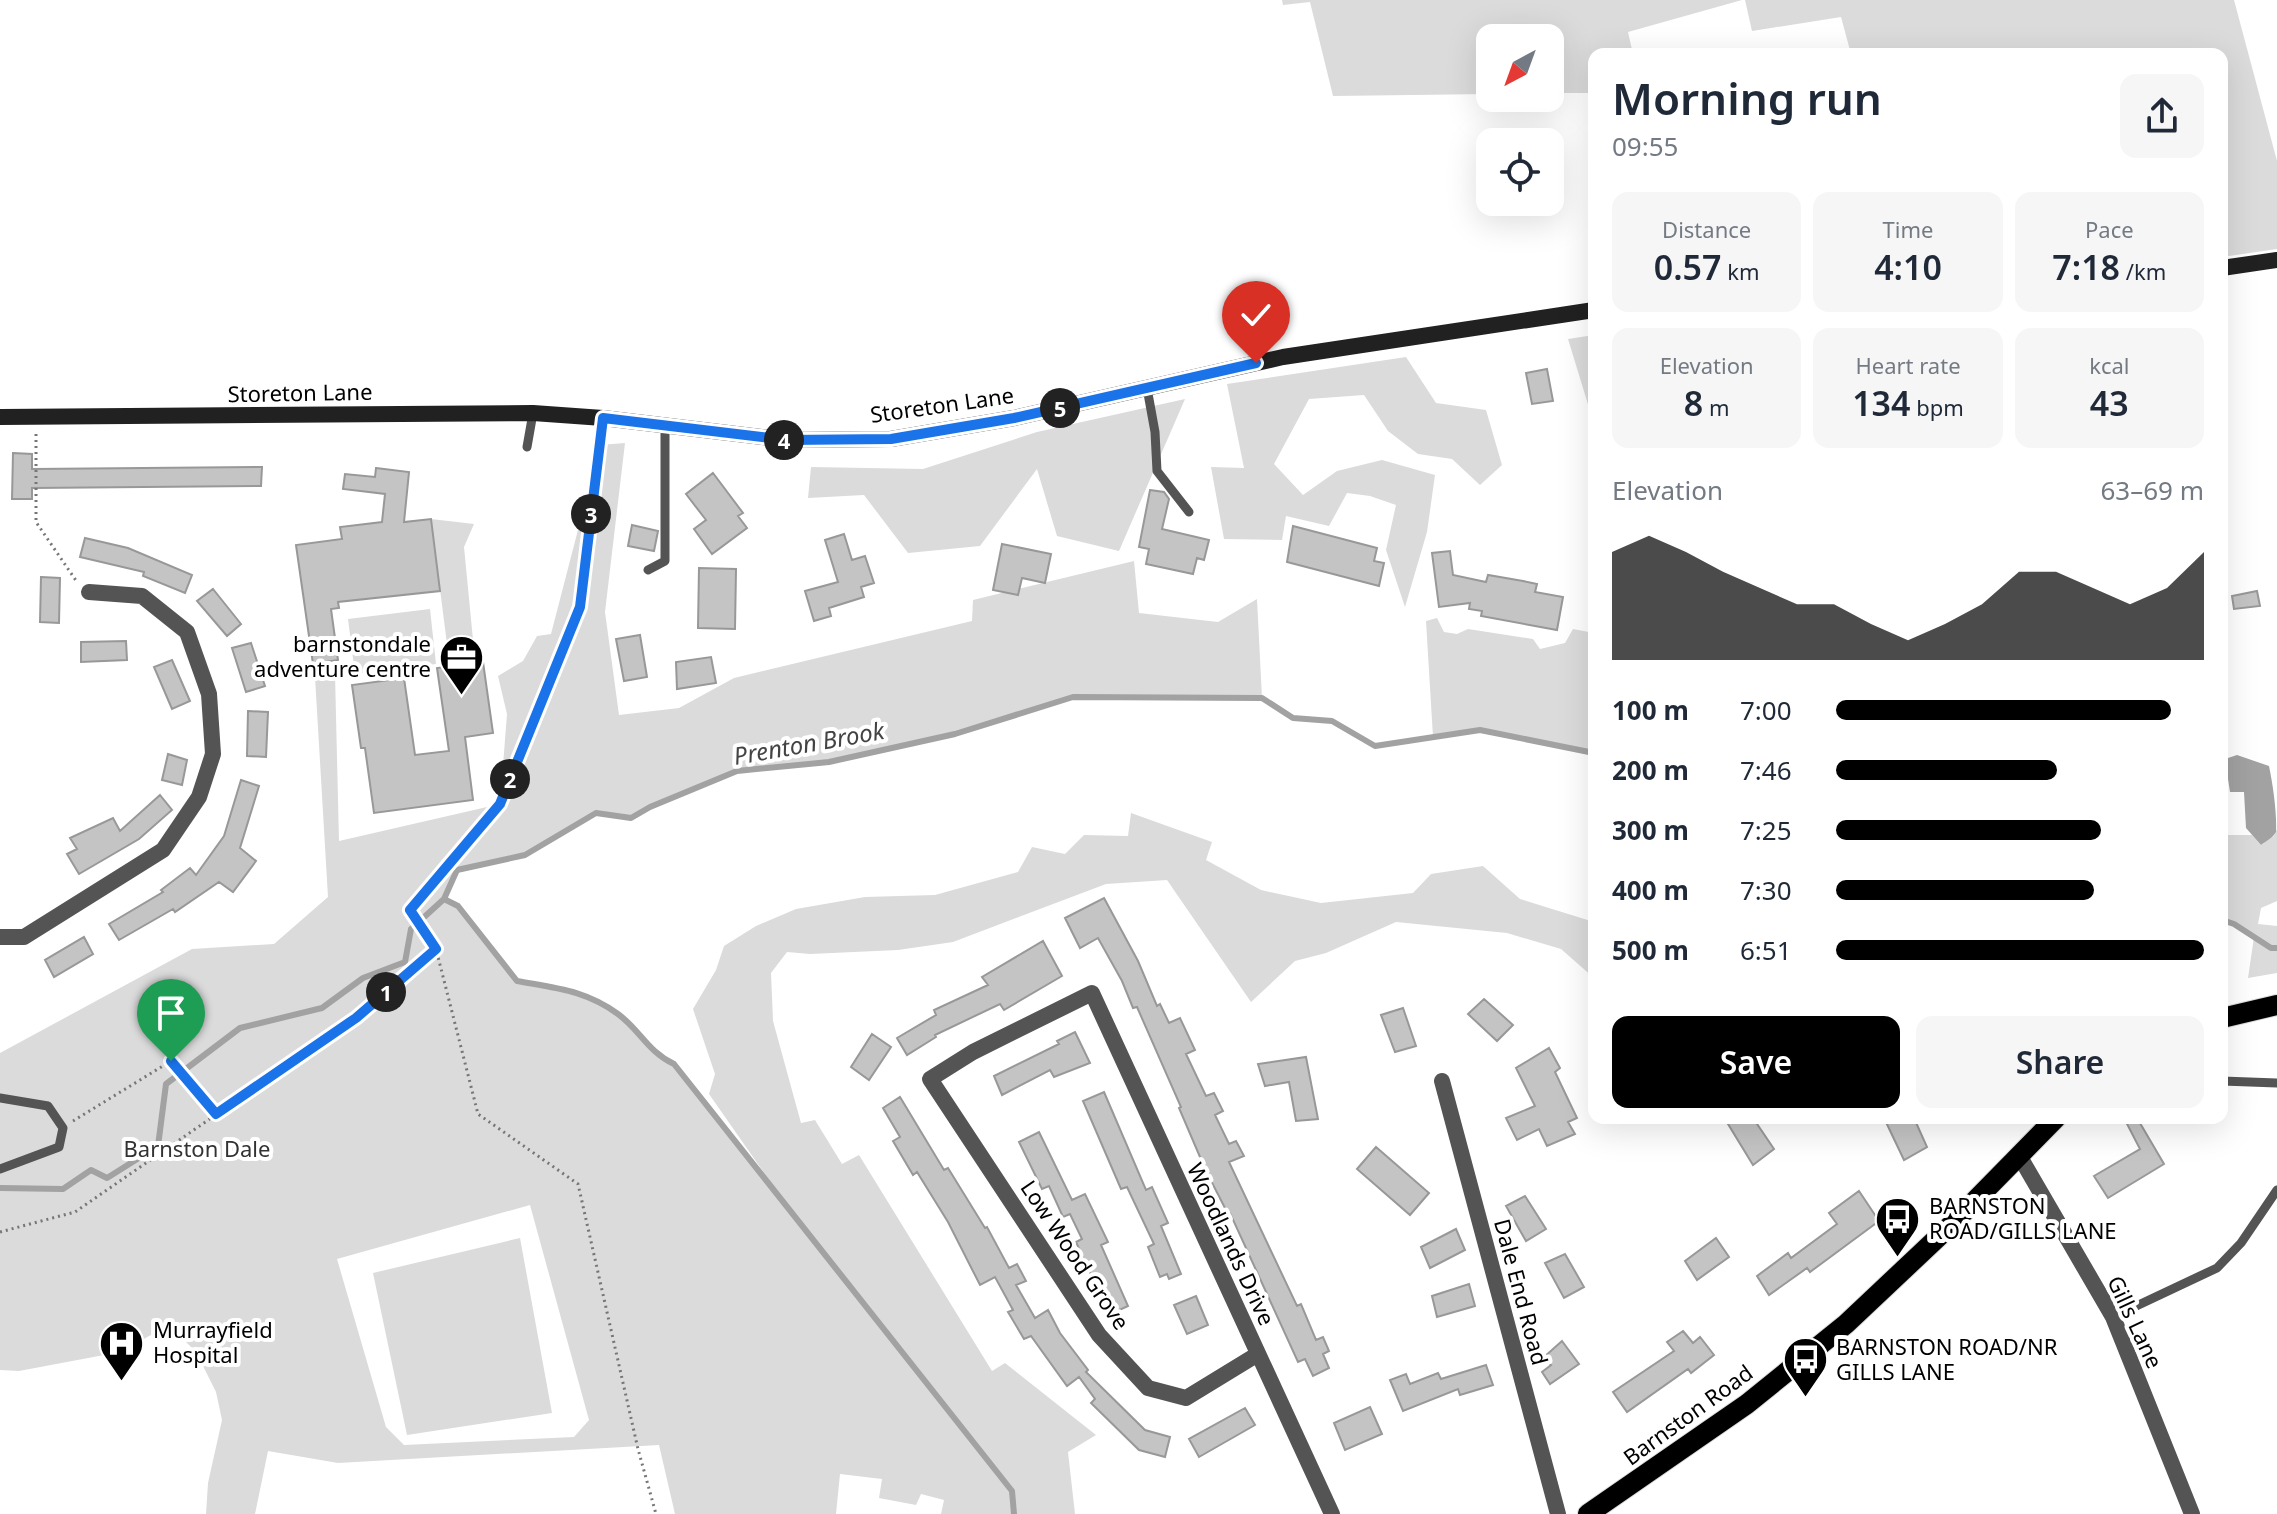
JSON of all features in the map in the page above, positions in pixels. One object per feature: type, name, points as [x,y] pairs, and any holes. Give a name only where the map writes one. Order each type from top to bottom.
[{"type":"main road","points":[[2228,1017],[2277,1005]]},
{"type":"main road","name":"Barnston Road","points":[[1588,1514],[1747,1404],[1846,1324],[2050,1124]]},
{"type":"street","points":[[2228,267],[2277,260]]},
{"type":"street","name":"Storeton Lane","points":[[0,417],[533,413],[603,418],[787,440],[891,439],[1014,418],[1283,357],[1588,311]]},
{"type":"street","points":[[0,937],[24,937],[163,850],[199,797],[213,754],[209,694],[187,632],[142,596],[89,592]]},
{"type":"street","name":"Low Wood Grove","points":[[1092,993],[973,1052],[930,1079],[1099,1335],[1148,1388],[1186,1398],[1258,1354]]},
{"type":"street","name":"Woodlands Drive","points":[[1092,993],[1332,1514]]},
{"type":"street","name":"Dale End Road","points":[[1442,1081],[1558,1514]]},
{"type":"street","name":"Gills Lane","points":[[2020,1157],[2113,1317],[2192,1514]]},
{"type":"lane","points":[[1147,388],[1154,422],[1157,471],[1189,512]]},
{"type":"lane","points":[[527,447],[533,413]]},
{"type":"lane","points":[[648,570],[665,561],[665,426]]},
{"type":"lane","points":[[2228,1081],[2277,1083]]},
{"type":"lane","points":[[0,1098],[48,1106],[63,1128],[59,1147],[0,1169]]},
{"type":"lane","points":[[2113,1317],[2217,1268],[2241,1243],[2277,1190]]},
{"type":"path","points":[[37,417],[36,522],[75,581],[89,592]]},
{"type":"path","points":[[603,418],[580,607],[500,804],[410,910],[436,949],[478,1114],[578,1184],[638,1449],[656,1514]]},
{"type":"path","points":[[0,1232],[75,1212],[356,1018],[436,949]]},
{"type":"path","points":[[63,1128],[171,1061],[216,1114]]},
{"type":"green space","points":[[1282,0],[1742,0],[1628,32],[1632,48],[1588,48],[1588,93],[1564,93],[1564,24],[1476,24],[1476,94],[1333,96],[1310,2],[1283,5]]},
{"type":"green space","points":[[1745,0],[2234,0],[2277,161],[2277,249],[2228,256],[2228,48],[1849,48],[1841,17],[1752,31]]},
{"type":"green space","points":[[1588,336],[1588,404],[1568,339]]},
{"type":"green space","points":[[1406,357],[1436,403],[1486,410],[1502,465],[1480,485],[1452,459],[1418,454],[1388,431],[1364,395],[1309,399],[1274,464],[1303,495],[1337,471],[1382,460],[1435,475],[1427,532],[1405,607],[1386,550],[1396,505],[1370,496],[1347,493],[1329,526],[1286,516],[1282,540],[1224,539],[1211,467],[1244,468],[1227,384]]},
{"type":"green space","points":[[1185,399],[1119,551],[1057,536],[1037,469],[980,546],[908,553],[864,495],[808,498],[811,467],[923,469],[1037,432]]},
{"type":"green space","name":"Barnston Dale","points":[[625,443],[605,612],[619,715],[679,708],[734,678],[972,621],[973,600],[1134,561],[1139,613],[1218,622],[1257,599],[1262,698],[1073,697],[955,734],[829,762],[737,771],[631,818],[596,813],[525,855],[457,870],[444,899],[458,906],[517,981],[582,995],[626,1020],[657,1053],[674,1064],[792,1213],[709,1094],[715,1074],[693,1009],[716,970],[724,946],[756,926],[796,909],[865,897],[935,895],[1018,872],[1032,847],[1065,854],[1084,835],[1128,836],[1131,813],[1212,842],[1206,860],[1261,890],[1321,903],[1413,893],[1431,874],[1483,866],[1520,899],[1588,920],[1588,973],[1561,949],[1507,933],[1396,922],[1326,953],[1295,961],[1251,1002],[1167,880],[1106,884],[953,942],[898,950],[810,954],[787,952],[771,973],[773,1021],[801,1123],[815,1120],[842,1164],[859,1155],[992,1371],[1005,1363],[1096,1435],[1068,1452],[1075,1514],[941,1514],[944,1500],[921,1494],[916,1505],[879,1498],[882,1479],[840,1474],[836,1514],[675,1514],[659,1445],[338,1463],[268,1451],[255,1514],[206,1514],[208,1483],[222,1420],[216,1392],[196,1352],[169,1325],[120,1352],[19,1371],[0,1370],[0,1053],[192,949],[274,944],[328,897],[315,677],[335,674],[339,841],[500,804],[507,714],[498,676],[523,661],[537,636],[551,634],[600,445]],"holes":[[[530,1205],[589,1420],[574,1437],[404,1445],[386,1427],[337,1259]]]},
{"type":"green space","points":[[431,519],[474,524],[464,547],[473,640],[447,644]]},
{"type":"green space","points":[[430,609],[436,664],[355,674],[348,619]]},
{"type":"green space","points":[[1437,618],[1444,632],[1457,634],[1468,629],[1533,639],[1540,649],[1565,643],[1573,629],[1588,632],[1588,752],[1480,730],[1433,737],[1426,621]]},
{"type":"green space","points":[[2277,829],[2277,901],[2261,908],[2258,924],[2277,926],[2277,973],[2248,978],[2254,937],[2228,922],[2228,835],[2252,835],[2261,845],[2274,836]]},
{"type":"green space","points":[[520,1238],[552,1413],[407,1435],[373,1273]]},
{"type":"shaded area","points":[[2237,755],[2269,766],[2276,832],[2261,845],[2246,828],[2244,792],[2230,792],[2228,758]]},
{"type":"building","points":[[1547,369],[1553,401],[1532,404],[1526,373]]},
{"type":"building","points":[[13,453],[32,454],[32,469],[262,467],[261,486],[32,488],[32,499],[12,499]]},
{"type":"building","points":[[376,468],[409,472],[404,522],[431,519],[440,591],[338,602],[339,608],[331,609],[338,660],[313,664],[296,545],[342,539],[340,527],[382,522],[385,494],[343,489],[345,474],[375,477]]},
{"type":"building","points":[[713,473],[743,513],[738,516],[747,528],[712,554],[694,529],[706,520],[686,494]]},
{"type":"building","points":[[1150,490],[1164,492],[1169,499],[1162,529],[1209,540],[1204,560],[1197,558],[1193,574],[1146,564],[1149,549],[1139,547]]},
{"type":"building","points":[[632,525],[658,531],[654,551],[628,546]]},
{"type":"building","points":[[1293,526],[1377,548],[1374,561],[1384,563],[1379,586],[1287,562]]},
{"type":"building","points":[[844,534],[852,560],[865,556],[874,583],[861,587],[864,597],[829,608],[831,616],[814,621],[805,591],[838,582],[825,540]]},
{"type":"building","points":[[85,538],[128,548],[192,575],[185,593],[143,576],[144,572],[80,557]]},
{"type":"building","points":[[1002,544],[1051,554],[1045,583],[1022,578],[1018,595],[993,590]]},
{"type":"building","points":[[1450,551],[1453,575],[1486,582],[1488,575],[1523,581],[1537,584],[1535,592],[1563,597],[1557,630],[1481,616],[1482,611],[1469,609],[1470,603],[1439,607],[1432,553]]},
{"type":"building","points":[[699,568],[736,569],[735,629],[698,628]]},
{"type":"building","points":[[41,577],[60,578],[59,623],[40,622]]},
{"type":"building","points":[[213,589],[241,624],[227,636],[197,601]]},
{"type":"building","points":[[2257,591],[2260,606],[2234,609],[2232,596]]},
{"type":"building","points":[[640,635],[647,677],[624,681],[616,639]]},
{"type":"building","points":[[126,641],[127,660],[81,662],[81,642]]},
{"type":"building","points":[[251,643],[265,686],[246,692],[232,648]]},
{"type":"building","points":[[711,657],[716,683],[677,689],[676,662]]},
{"type":"building","points":[[172,660],[190,701],[172,709],[154,667]]},
{"type":"building","points":[[483,662],[493,733],[465,737],[473,800],[374,813],[352,685],[404,678],[415,755],[449,751],[437,668]]},
{"type":"building","points":[[248,711],[268,712],[266,757],[247,756]]},
{"type":"building","points":[[168,754],[187,760],[182,785],[162,780]]},
{"type":"building","points":[[241,780],[259,786],[240,848],[256,861],[233,892],[219,882],[175,912],[173,909],[119,940],[109,924],[163,892],[161,890],[190,868],[196,875],[224,836]]},
{"type":"building","points":[[160,795],[172,810],[139,839],[79,874],[67,854],[77,849],[70,838],[113,818],[120,831]]},
{"type":"building","points":[[1104,898],[1138,961],[1157,1006],[1160,1004],[1169,1023],[1180,1018],[1195,1050],[1186,1054],[1206,1096],[1214,1093],[1223,1111],[1215,1115],[1229,1144],[1236,1141],[1244,1156],[1229,1162],[1297,1306],[1301,1304],[1316,1340],[1323,1337],[1329,1351],[1323,1354],[1329,1368],[1313,1376],[1305,1359],[1298,1362],[1230,1213],[1206,1171],[1137,1007],[1133,1008],[1098,938],[1080,948],[1065,918]]},
{"type":"building","points":[[84,937],[93,954],[54,977],[45,960]]},
{"type":"building","points":[[1043,941],[1062,976],[1004,1010],[1000,1004],[935,1035],[907,1055],[897,1038],[936,1015],[934,1010],[988,985],[982,977]]},
{"type":"building","points":[[1484,999],[1513,1025],[1497,1041],[1468,1014]]},
{"type":"building","points":[[1403,1008],[1416,1046],[1395,1052],[1381,1015]]},
{"type":"building","points":[[1075,1032],[1090,1063],[1054,1077],[1050,1070],[1002,1095],[994,1076],[1059,1044],[1057,1041]]},
{"type":"building","points":[[872,1034],[891,1047],[869,1080],[851,1067]]},
{"type":"building","points":[[1549,1048],[1560,1068],[1555,1072],[1577,1118],[1568,1122],[1575,1134],[1547,1146],[1539,1129],[1517,1140],[1506,1118],[1535,1106],[1516,1068]]},
{"type":"building","points":[[1306,1057],[1318,1119],[1296,1121],[1289,1082],[1265,1086],[1258,1064]]},
{"type":"building","points":[[1104,1092],[1146,1190],[1152,1187],[1168,1223],[1161,1226],[1181,1274],[1169,1279],[1167,1274],[1160,1277],[1148,1247],[1154,1244],[1127,1187],[1121,1189],[1083,1101]]},
{"type":"building","points":[[900,1097],[944,1170],[948,1168],[987,1227],[1009,1268],[1017,1264],[1026,1281],[1016,1285],[1035,1318],[1048,1310],[1060,1333],[1088,1370],[1086,1372],[1145,1430],[1170,1437],[1165,1457],[1139,1450],[1091,1403],[1095,1399],[1079,1377],[1067,1386],[1031,1336],[1024,1339],[1008,1312],[1013,1310],[995,1277],[980,1285],[948,1222],[917,1172],[913,1175],[893,1141],[900,1137],[883,1108]]},
{"type":"building","points":[[1728,1124],[1757,1124],[1774,1149],[1753,1165]]},
{"type":"building","points":[[1887,1124],[1917,1124],[1927,1147],[1904,1160]]},
{"type":"building","points":[[2127,1124],[2141,1124],[2164,1164],[2108,1198],[2094,1176],[2140,1149]]},
{"type":"building","points":[[1039,1132],[1072,1200],[1085,1194],[1108,1242],[1101,1245],[1128,1306],[1109,1315],[1076,1242],[1082,1239],[1070,1214],[1063,1217],[1049,1186],[1042,1189],[1019,1142]]},
{"type":"building","points":[[1376,1147],[1429,1193],[1410,1215],[1357,1169]]},
{"type":"building","points":[[1859,1191],[1879,1221],[1810,1272],[1807,1268],[1769,1295],[1757,1276],[1788,1253],[1791,1258],[1837,1224],[1829,1213]]},
{"type":"building","points":[[1525,1196],[1546,1229],[1526,1241],[1506,1206]]},
{"type":"building","points":[[1456,1229],[1465,1250],[1430,1268],[1421,1247]]},
{"type":"building","points":[[1716,1238],[1729,1257],[1697,1280],[1685,1261]]},
{"type":"building","points":[[1565,1254],[1584,1287],[1564,1298],[1545,1263]]},
{"type":"building","points":[[1469,1284],[1475,1306],[1437,1317],[1432,1296]]},
{"type":"building","points":[[1196,1296],[1208,1325],[1187,1334],[1174,1305]]},
{"type":"building","points":[[1683,1331],[1693,1343],[1700,1337],[1714,1355],[1691,1373],[1688,1369],[1627,1412],[1613,1392],[1674,1351],[1667,1342]]},
{"type":"building","points":[[1562,1341],[1579,1364],[1550,1384],[1542,1372],[1551,1365],[1544,1357]]},
{"type":"building","points":[[1486,1365],[1493,1385],[1460,1395],[1458,1389],[1403,1411],[1390,1380],[1406,1374],[1410,1384],[1438,1373],[1441,1379]]},
{"type":"building","points":[[1370,1407],[1382,1434],[1345,1450],[1334,1423]]},
{"type":"building","points":[[1245,1408],[1255,1425],[1199,1457],[1189,1439]]},
{"type":"waterway","name":"Prenton Brook","points":[[0,1188],[63,1189],[91,1170],[107,1178],[158,1146],[166,1084],[240,1028],[322,1008],[363,978],[405,962],[411,929],[444,899],[457,870],[525,855],[596,813],[631,818],[737,771],[829,762],[955,734],[1073,697],[1262,698],[1293,718],[1332,721],[1375,746],[1480,730],[1588,752]]},
{"type":"waterway","points":[[444,899],[458,906],[517,981],[569,991],[606,1006],[626,1020],[657,1053],[674,1064],[1012,1491],[1014,1514]]},
{"type":"waterway","name":"Prenton Brook","points":[[2228,922],[2271,948],[2277,948]]},
{"type":"place","name":"barnstondale adventure centre","points":[[462,696]]},
{"type":"place","name":"BARNSTON ROAD/GILLS LANE","points":[[1898,1258]]},
{"type":"place","name":"Murrayfield Hospital","points":[[122,1382]]},
{"type":"place","name":"BARNSTON ROAD/NR GILLS LANE","points":[[1805,1399]]},
{"type":"route","points":[[171,1061],[216,1114],[356,1018],[436,949],[410,910],[500,804],[580,607],[603,418],[787,440],[891,439],[1014,418],[1256,363]]}]
